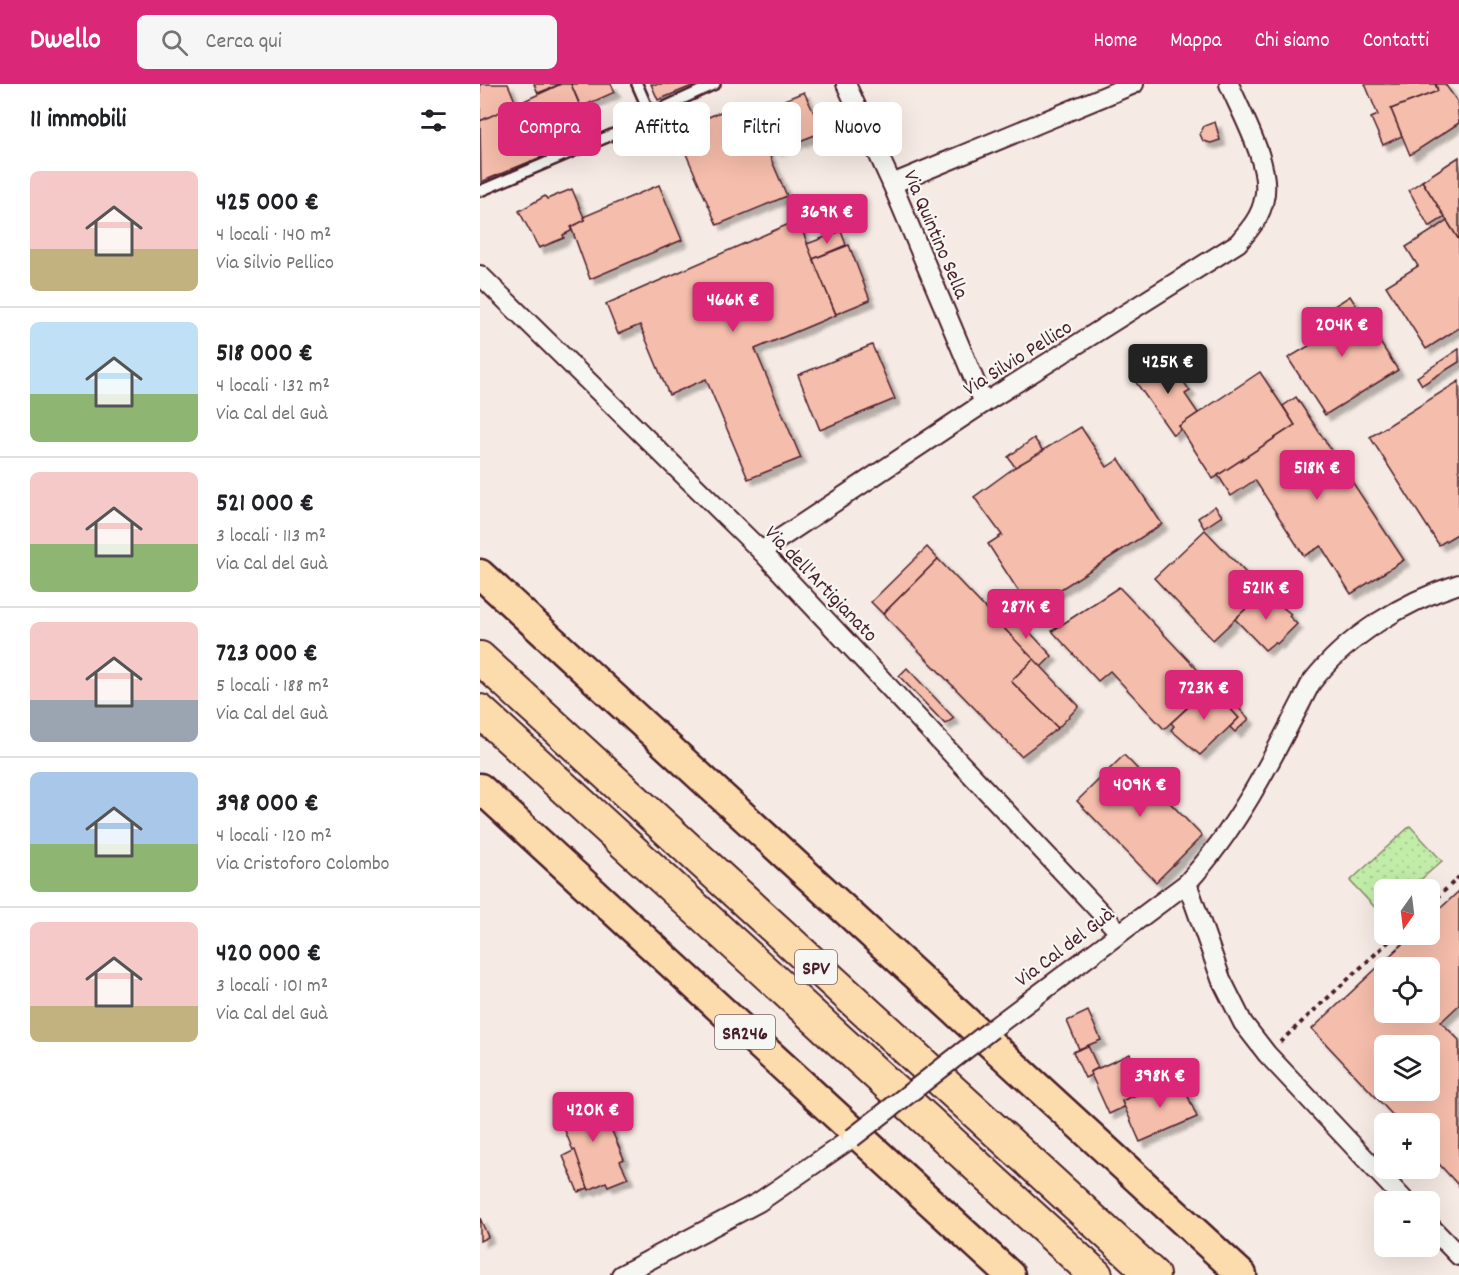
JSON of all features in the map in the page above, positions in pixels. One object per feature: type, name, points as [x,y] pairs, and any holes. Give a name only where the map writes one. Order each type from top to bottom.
[{"type":"highway","points":[[480,574],[1242,1275]]},
{"type":"highway","name":"SPV","points":[[480,658],[1153,1275]]},
{"type":"highway","name":"SPV","points":[[480,711],[1096,1275]]},
{"type":"highway","name":"SR246","points":[[480,788],[1010,1275]]},
{"type":"street","name":"Via Quintino Sella","points":[[846,84],[892,184],[984,403]]},
{"type":"street","points":[[892,184],[1134,84]]},
{"type":"street","name":"Via Silvio Pellico","points":[[761,551],[984,403],[1238,243],[1254,224],[1261,209],[1266,179],[1261,161],[1229,84]]},
{"type":"street","name":"Via dell'Artigianato","points":[[480,275],[761,551],[1120,933]]},
{"type":"street","name":"Via Cal del Guà","points":[[621,1275],[759,1202],[852,1138],[992,1029],[1187,884],[1207,862],[1242,812],[1311,683],[1323,666],[1351,640],[1386,618],[1429,594],[1459,584]]},
{"type":"street","points":[[1187,884],[1221,979],[1243,1023],[1267,1054],[1396,1191]]},
{"type":"street","points":[[1440,1236],[1459,1256]]},
{"type":"lane","points":[[637,84],[647,106],[656,111],[715,84]]},
{"type":"lane","points":[[480,190],[613,135]]},
{"type":"path","points":[[1440,895],[1459,877]]},
{"type":"path","points":[[1267,1054],[1384,945]]},
{"type":"green space","points":[[1410,826],[1442,861],[1421,879],[1374,879],[1374,906],[1350,881]]},
{"type":"building","points":[[480,84],[508,84],[515,102],[498,102],[498,114],[480,121]]},
{"type":"building","points":[[534,84],[561,84],[538,93]]},
{"type":"building","points":[[561,84],[571,84],[578,102],[522,102]]},
{"type":"building","points":[[571,84],[611,84],[615,92],[592,102],[579,102]]},
{"type":"building","points":[[651,84],[697,84],[658,100]]},
{"type":"building","points":[[1365,84],[1435,84],[1438,91],[1391,109],[1402,136],[1383,145],[1371,118],[1378,115]]},
{"type":"building","points":[[1436,84],[1445,84],[1457,101],[1459,123],[1410,155],[1391,109],[1438,91]]},
{"type":"building","points":[[804,92],[813,111],[813,136],[801,140],[801,102],[780,102]]},
{"type":"building","points":[[722,111],[722,156],[770,156],[787,196],[717,225],[687,156],[710,156],[710,116]]},
{"type":"building","points":[[498,113],[498,156],[544,156],[481,182],[480,121]]},
{"type":"building","points":[[1215,122],[1220,140],[1211,143],[1203,141],[1200,134],[1204,126]]},
{"type":"building","points":[[1459,157],[1459,240],[1422,181]]},
{"type":"building","points":[[1422,181],[1445,217],[1429,227],[1409,190]]},
{"type":"building","points":[[659,185],[682,240],[590,279],[571,227],[585,220],[583,217]]},
{"type":"building","points":[[572,189],[585,220],[571,227],[571,231],[563,235],[564,238],[539,248],[519,211],[545,196],[547,199]]},
{"type":"building","points":[[798,220],[836,315],[755,349],[801,458],[748,479],[706,379],[669,395],[640,325],[618,334],[606,304]]},
{"type":"building","points":[[1447,221],[1459,240],[1459,328],[1426,349],[1386,286],[1418,266],[1406,247]]},
{"type":"building","points":[[841,231],[846,245],[813,259],[807,244]]},
{"type":"building","points":[[849,245],[870,300],[836,314],[813,259]]},
{"type":"building","points":[[1350,296],[1398,370],[1325,415],[1288,358],[1324,337],[1312,320]]},
{"type":"building","points":[[872,345],[895,399],[820,430],[798,375]]},
{"type":"building","points":[[1459,349],[1459,362],[1422,385],[1417,377]]},
{"type":"building","points":[[1168,359],[1190,391],[1185,394],[1198,413],[1179,426],[1180,430],[1173,435],[1135,381]]},
{"type":"building","points":[[1260,372],[1295,425],[1213,479],[1179,426]]},
{"type":"building","points":[[1459,381],[1459,533],[1439,545],[1370,437]]},
{"type":"building","points":[[1296,397],[1404,560],[1351,594],[1321,546],[1304,556],[1255,480],[1231,496],[1218,475],[1295,425],[1283,406]]},
{"type":"building","points":[[1081,427],[1107,467],[1119,459],[1162,524],[1030,609],[988,544],[1002,535],[974,497],[1015,467]]},
{"type":"building","points":[[1034,438],[1043,451],[1015,467],[1008,457]]},
{"type":"building","points":[[1215,506],[1222,516],[1204,528],[1198,518]]},
{"type":"building","points":[[1205,530],[1264,592],[1213,640],[1154,578]]},
{"type":"building","points":[[927,547],[938,559],[883,614],[871,602]]},
{"type":"building","points":[[938,559],[1034,659],[1011,681],[1058,728],[1021,756],[883,614]]},
{"type":"building","points":[[1119,587],[1212,685],[1164,729],[1110,671],[1098,681],[1052,631]]},
{"type":"building","points":[[1264,592],[1291,614],[1289,616],[1297,624],[1277,644],[1275,642],[1265,650],[1235,619]]},
{"type":"building","points":[[1012,613],[1052,656],[1041,667],[1000,624]]},
{"type":"building","points":[[1034,659],[1079,706],[1058,728],[1011,681]]},
{"type":"building","points":[[907,668],[954,718],[945,724],[899,676]]},
{"type":"building","points":[[1210,687],[1239,718],[1200,755],[1171,730],[1174,726],[1171,723]]},
{"type":"building","points":[[1230,699],[1249,719],[1235,732],[1230,727],[1239,718],[1226,704]]},
{"type":"building","points":[[1124,755],[1202,836],[1156,882],[1077,801]]},
{"type":"building","points":[[1459,891],[1459,1005],[1441,1022],[1459,1040],[1459,1186],[1440,1165],[1440,1113],[1391,1113],[1379,1101],[1440,1101],[1440,1035],[1374,1035],[1374,1095],[1312,1029],[1374,971],[1374,1023],[1440,1023],[1440,957],[1389,957],[1401,945],[1440,945],[1440,909]]},
{"type":"building","points":[[1088,1011],[1101,1040],[1079,1049],[1067,1021]]},
{"type":"building","points":[[1088,1046],[1098,1068],[1085,1078],[1073,1052]]},
{"type":"building","points":[[1130,1054],[1146,1090],[1122,1101],[1124,1107],[1109,1114],[1090,1072]]},
{"type":"building","points":[[1179,1076],[1197,1117],[1140,1142],[1122,1101]]},
{"type":"building","points":[[596,1094],[624,1159],[620,1161],[628,1178],[608,1186],[606,1182],[589,1190],[557,1111]]},
{"type":"building","points":[[575,1150],[588,1188],[578,1192],[563,1156]]},
{"type":"building","points":[[480,1218],[488,1237],[480,1241]]}]
